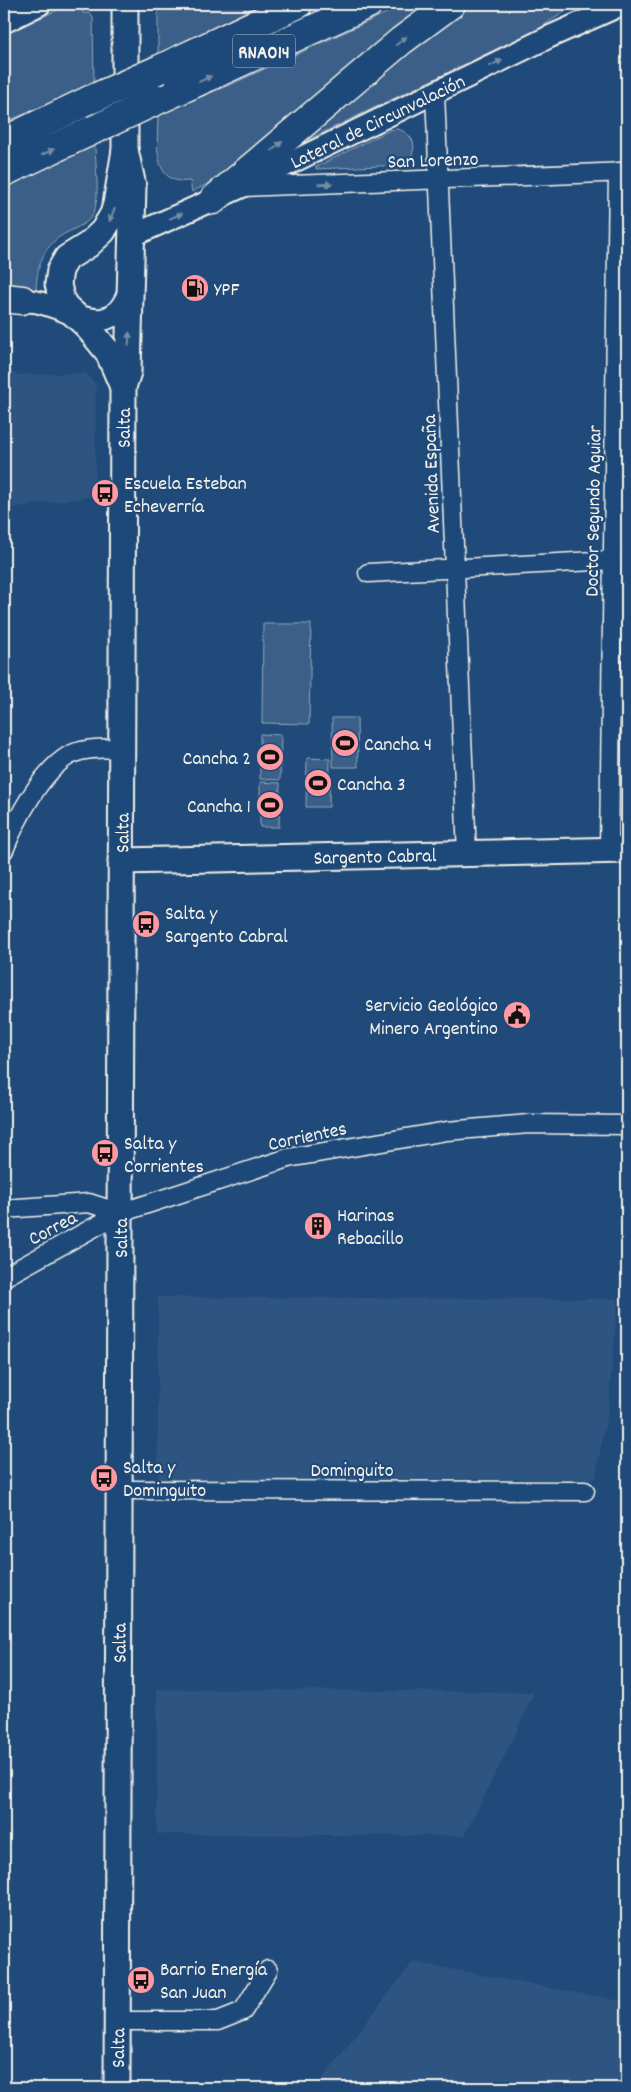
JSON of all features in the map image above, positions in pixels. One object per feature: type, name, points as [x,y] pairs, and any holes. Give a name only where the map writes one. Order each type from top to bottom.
[{"type":"highway","name":"RNA014","points":[[4,141],[298,4]]},
{"type":"highway","name":"RNA014","points":[[4,172],[368,4]]},
{"type":"highway","points":[[214,200],[401,41],[451,4]]},
{"type":"main road","name":"Salta","points":[[123,387],[108,352],[65,306],[58,284],[60,270],[67,258],[96,240],[109,223],[116,204],[125,150],[125,4]]},
{"type":"main road","name":"Salta","points":[[117,2088],[123,387],[128,372],[133,186],[125,150]]},
{"type":"main road","name":"Sargento Cabral","points":[[121,861],[618,850]]},
{"type":"street","points":[[4,22],[40,4]]},
{"type":"street","name":"Lateral de Circunvalación","points":[[132,236],[214,200],[550,36],[623,4]]},
{"type":"street","name":"Avenida España","points":[[435,93],[467,854]]},
{"type":"street","name":"San Lorenzo","points":[[241,187],[623,172]]},
{"type":"street","name":"Doctor Segundo Aguiar","points":[[618,850],[613,560],[623,172]]},
{"type":"street","points":[[10,300],[37,302],[77,317],[91,320],[110,317],[121,309],[130,289]]},
{"type":"street","points":[[368,573],[613,560]]},
{"type":"street","points":[[4,850],[15,821],[45,777],[69,755],[85,751],[122,748]]},
{"type":"street","name":"Corrientes","points":[[120,1213],[288,1158],[380,1142],[447,1131],[529,1124],[627,1125]]},
{"type":"street","points":[[4,1208],[89,1203],[120,1213]]},
{"type":"street","name":"Correa","points":[[4,1276],[120,1213]]},
{"type":"street","name":"Dominguito","points":[[119,1490],[585,1491]]},
{"type":"street","points":[[118,2021],[218,2021],[243,2011],[268,1970]]},
{"type":"shaded area","points":[[70,4],[80,4],[83,13],[90,13],[93,18],[94,83],[4,123],[4,35]]},
{"type":"shaded area","points":[[158,4],[261,4],[159,55]]},
{"type":"shaded area","points":[[406,4],[437,4],[226,174],[192,192],[190,181],[177,181],[168,176],[162,169],[158,148],[158,115],[232,84]]},
{"type":"shaded area","points":[[472,4],[577,4],[538,29],[297,145],[326,113]]},
{"type":"shaded area","points":[[627,27],[627,87],[623,87],[623,29]]},
{"type":"shaded area","points":[[398,129],[410,136],[414,147],[410,157],[399,165],[316,169],[316,167],[390,130]]},
{"type":"shaded area","points":[[95,144],[97,199],[93,214],[82,225],[53,242],[40,264],[36,290],[23,286],[4,284],[4,188]]},
{"type":"shaded area","points":[[4,363],[17,375],[86,373],[96,385],[95,496],[4,509]]},
{"type":"shaded area","points":[[263,624],[311,624],[309,724],[262,723]]},
{"type":"shaded area","name":"Cancha 4","points":[[332,718],[357,718],[358,767],[333,767]]},
{"type":"shaded area","name":"Cancha 2","points":[[260,734],[281,735],[280,780],[260,779]]},
{"type":"shaded area","name":"Cancha 3","points":[[307,758],[330,759],[329,807],[306,807]]},
{"type":"shaded area","name":"Cancha 1","points":[[260,782],[280,783],[279,827],[260,827]]},
{"type":"shaded area","points":[[158,1297],[618,1299],[608,1410],[595,1479],[158,1479]]},
{"type":"shaded area","points":[[157,1689],[534,1692],[516,1733],[464,1836],[157,1834]]},
{"type":"shaded area","points":[[413,1962],[627,2002],[627,2088],[315,2088]]},
{"type":"place","name":"YPF","points":[[195,288]]},
{"type":"place","name":"Escuela Esteban Echeverría","points":[[105,493]]},
{"type":"place","name":"Cancha 4","points":[[345,743]]},
{"type":"place","name":"Cancha 2","points":[[270,757]]},
{"type":"place","name":"Cancha 3","points":[[318,783]]},
{"type":"place","name":"Cancha 1","points":[[270,805]]},
{"type":"place","name":"Salta y Sargento Cabral","points":[[146,924]]},
{"type":"place","name":"Servicio Geológico Minero Argentino","points":[[517,1015]]},
{"type":"place","name":"Salta y Corrientes","points":[[105,1153]]},
{"type":"place","name":"Harinas Rebacillo","points":[[318,1226]]},
{"type":"place","name":"Salta y Dominguito","points":[[104,1478]]},
{"type":"place","name":"Barrio Energía San Juan","points":[[141,1980]]}]
